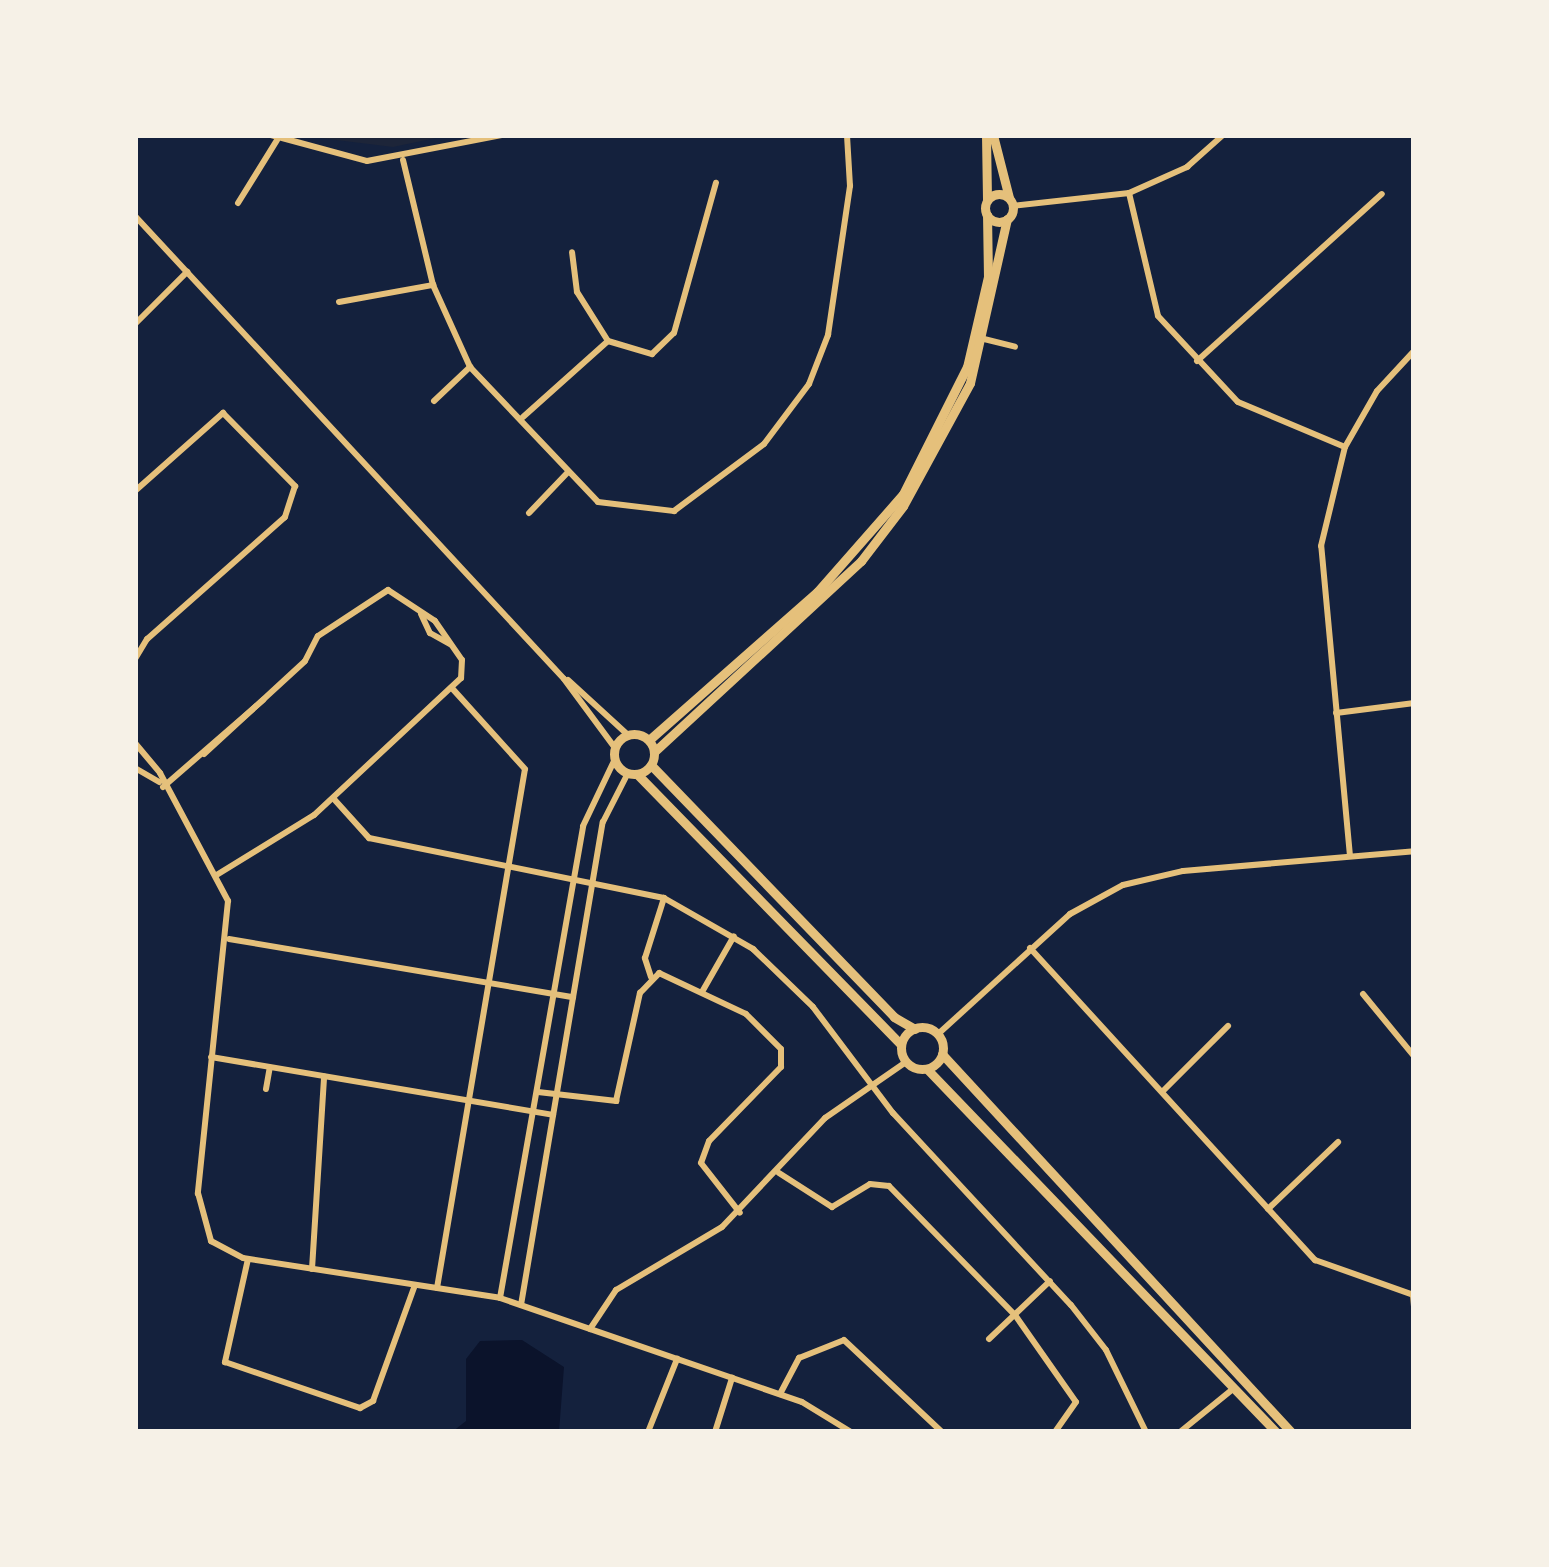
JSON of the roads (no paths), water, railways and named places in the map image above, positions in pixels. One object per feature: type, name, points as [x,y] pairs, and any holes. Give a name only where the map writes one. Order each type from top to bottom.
[{"type":"main road","points":[[649,740],[875,533],[939,434],[979,338],[989,265],[990,135]]},
{"type":"main road","points":[[651,765],[654,752],[861,561],[951,427],[979,338],[1011,202],[990,135]]},
{"type":"main road","points":[[987,200],[1011,202]]},
{"type":"main road","points":[[987,215],[1007,219]]},
{"type":"main road","points":[[649,740],[628,735],[615,753],[901,1045],[906,1062],[947,1081],[1291,1432]]},
{"type":"main road","points":[[649,740],[654,752]]},
{"type":"main road","points":[[632,774],[651,765]]},
{"type":"main road","points":[[651,765],[894,1017],[938,1035],[942,1054],[1239,1383],[1276,1432]]},
{"type":"main road","points":[[901,1045],[915,1029]]},
{"type":"main road","points":[[927,1069],[942,1054]]},
{"type":"street","points":[[238,203],[274,137],[367,161],[403,160],[502,135]]},
{"type":"street","points":[[403,160],[433,285],[470,367],[523,417],[568,472],[615,509],[674,511],[764,444],[809,384],[828,335],[850,186],[847,135]]},
{"type":"street","points":[[1011,202],[1129,193],[1187,167],[1223,135]]},
{"type":"street","points":[[572,252],[577,292],[608,341],[652,354],[674,333],[716,182]]},
{"type":"street","points":[[1129,193],[1158,316],[1238,402],[1346,447]]},
{"type":"street","points":[[1197,361],[1382,194]]},
{"type":"street","points":[[135,216],[564,679],[628,735]]},
{"type":"street","points":[[135,324],[187,272]]},
{"type":"street","points":[[338,302],[433,285]]},
{"type":"street","points":[[979,338],[1015,347]]},
{"type":"street","points":[[523,417],[608,341]]},
{"type":"street","points":[[1350,856],[1321,546],[1346,447],[1377,391],[1414,351]]},
{"type":"street","points":[[434,401],[470,367]]},
{"type":"street","points":[[135,491],[223,413],[295,486],[285,517],[146,639],[135,659]]},
{"type":"street","points":[[529,513],[568,472]]},
{"type":"street","points":[[161,785],[204,754],[305,661],[318,636],[344,626],[388,590],[421,614],[464,666],[451,688],[333,798],[218,874]]},
{"type":"street","points":[[500,1298],[583,826],[615,753],[564,679]]},
{"type":"street","points":[[437,1288],[525,769],[451,688]]},
{"type":"street","points":[[1336,713],[1414,703]]},
{"type":"street","points":[[135,743],[218,874],[229,939],[198,1193],[211,1241],[248,1259],[500,1298],[780,1394],[851,1432]]},
{"type":"street","points":[[135,768],[161,785]]},
{"type":"street","points":[[521,1306],[593,879],[610,799],[632,774]]},
{"type":"street","points":[[333,798],[370,838],[593,879],[664,898],[734,935],[813,1007],[870,1085],[1050,1281],[1106,1350],[1146,1432]]},
{"type":"street","points":[[938,1035],[1030,947],[1123,885],[1414,850]]},
{"type":"street","points":[[651,977],[645,958],[664,898]]},
{"type":"street","points":[[702,992],[734,935]]},
{"type":"street","points":[[229,939],[574,997]]},
{"type":"street","points":[[1030,947],[1315,1260],[1413,1295],[1414,1307]]},
{"type":"street","points":[[538,1092],[616,1101],[640,993],[651,977],[665,972],[746,1014],[782,1055],[777,1073],[703,1150],[704,1169],[740,1213]]},
{"type":"street","points":[[1363,994],[1414,1056]]},
{"type":"street","points":[[1163,1091],[1228,1026]]},
{"type":"street","points":[[211,1058],[553,1115]]},
{"type":"street","points":[[590,1329],[616,1290],[740,1213],[825,1118],[906,1062]]},
{"type":"street","points":[[266,1089],[270,1067]]},
{"type":"street","points":[[312,1269],[323,1076]]},
{"type":"street","points":[[1268,1209],[1338,1142]]},
{"type":"street","points":[[779,1173],[832,1207],[870,1184],[889,1186],[1015,1315],[1076,1402],[1055,1432]]},
{"type":"street","points":[[248,1259],[225,1362],[360,1408],[373,1401],[415,1285]]},
{"type":"street","points":[[989,1339],[1050,1281]]},
{"type":"street","points":[[780,1394],[800,1358],[844,1340],[942,1432]]},
{"type":"street","points":[[648,1432],[677,1359]]},
{"type":"street","points":[[715,1432],[732,1378]]},
{"type":"street","points":[[1180,1432],[1239,1383]]}]
